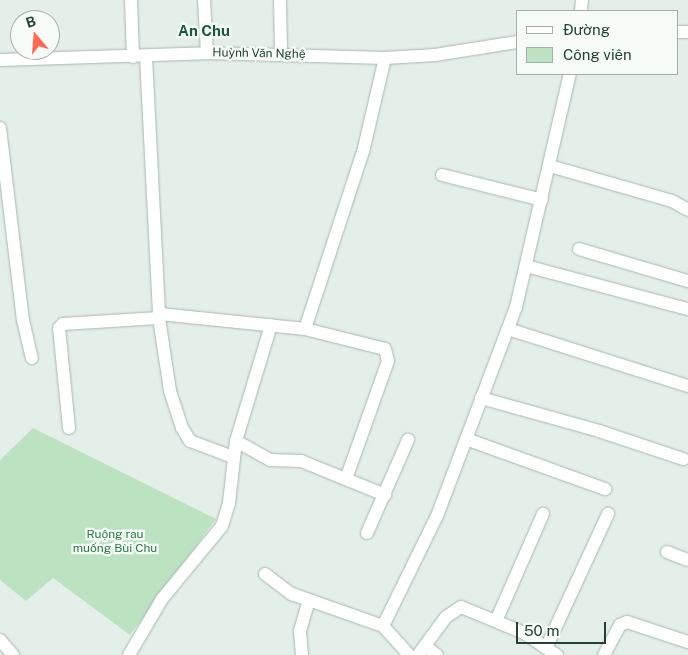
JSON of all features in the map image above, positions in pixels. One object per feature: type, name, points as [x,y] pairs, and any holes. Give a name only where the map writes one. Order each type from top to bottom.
[{"type":"street","points":[[131,0],[140,57],[160,316],[170,390],[182,428],[190,441],[200,447],[233,457]]},
{"type":"street","points":[[204,0],[206,53]]},
{"type":"street","points":[[280,0],[281,53]]},
{"type":"street","name":"Huỳnh Văn Nghệ","points":[[0,60],[140,57],[206,53],[281,53],[385,58],[435,55],[516,42]]},
{"type":"street","points":[[305,329],[364,148],[385,58]]},
{"type":"street","points":[[383,626],[437,516],[508,329],[526,266],[570,75]]},
{"type":"street","points":[[0,128],[23,320],[32,358]]},
{"type":"street","points":[[550,166],[672,201],[688,210]]},
{"type":"street","points":[[442,175],[542,200]]},
{"type":"street","points":[[579,248],[688,280]]},
{"type":"street","points":[[526,266],[688,309]]},
{"type":"street","points":[[69,428],[59,328],[63,324],[160,316],[305,329],[385,350],[389,354],[346,479]]},
{"type":"street","points":[[129,655],[162,599],[222,526],[229,503],[236,440],[271,325]]},
{"type":"street","points":[[508,329],[688,386]]},
{"type":"street","points":[[481,398],[599,431],[683,459]]},
{"type":"street","points":[[466,439],[605,490]]},
{"type":"street","points":[[236,440],[270,460],[300,462],[385,495]]},
{"type":"street","points":[[367,532],[408,440]]},
{"type":"street","points":[[496,621],[543,514]]},
{"type":"street","points":[[437,655],[421,650],[454,610],[469,609],[552,651],[608,514]]},
{"type":"street","points":[[667,552],[688,560]]},
{"type":"street","points":[[265,574],[292,594],[383,626],[409,655]]},
{"type":"street","points":[[302,655],[300,631],[309,600]]},
{"type":"street","points":[[604,655],[620,625],[627,622],[688,642]]},
{"type":"street","points":[[0,640],[13,655]]},
{"type":"green space","name":"Ruộng rau muống Bùi Chu","points":[[33,428],[216,519],[130,635],[53,578],[26,601],[0,580],[0,460]]},
{"type":"district","name":"An Chu","points":[[204,31]]}]
